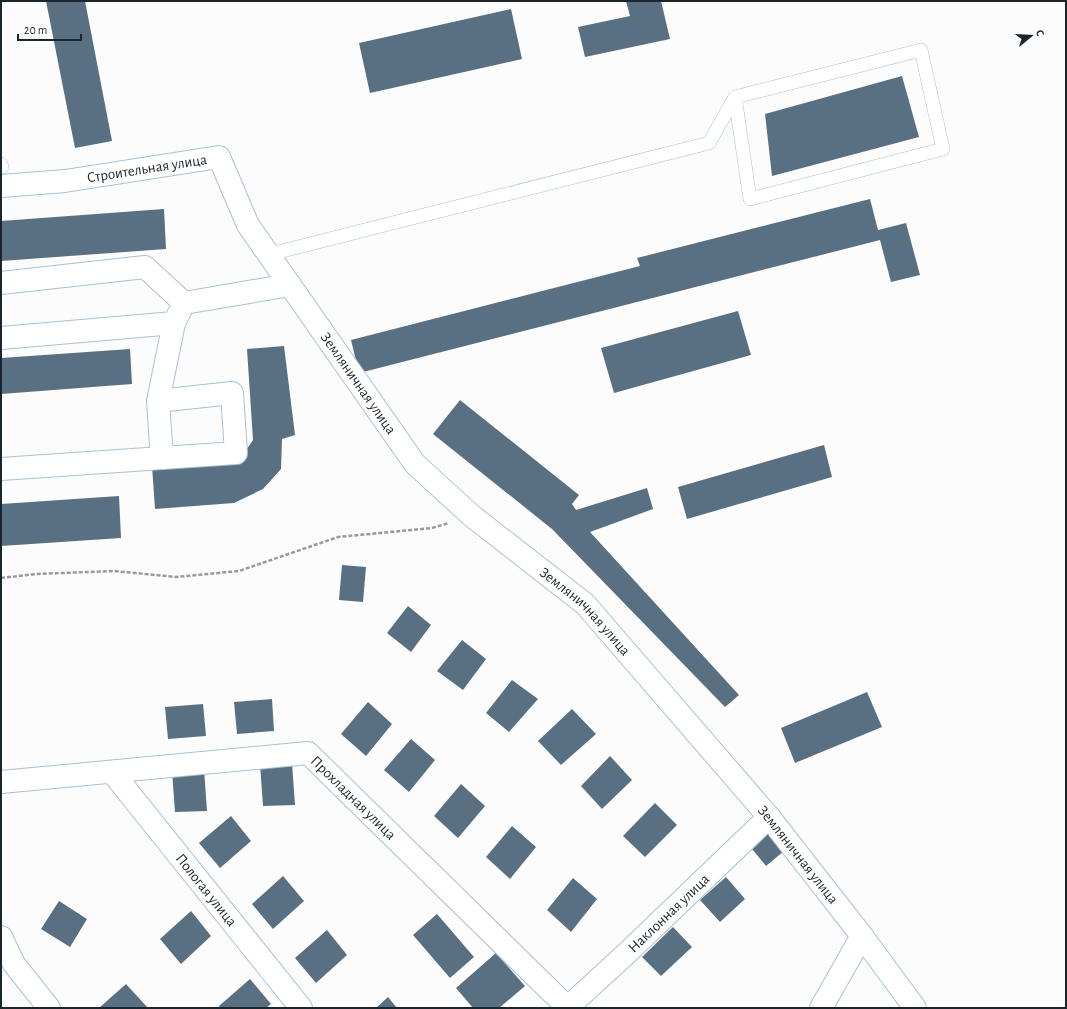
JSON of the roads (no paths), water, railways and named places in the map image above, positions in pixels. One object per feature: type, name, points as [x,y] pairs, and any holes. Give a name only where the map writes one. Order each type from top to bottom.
[{"type":"street","name":"Строительная улица","points":[[1,186],[65,181],[219,157],[248,226]]},
{"type":"street","name":"Земляничная улица","points":[[248,226],[415,464],[472,516],[585,604],[769,817],[862,936],[915,1008]]},
{"type":"street","points":[[1,283],[145,267],[184,303]]},
{"type":"street","points":[[184,303],[290,285]]},
{"type":"street","points":[[162,458],[158,401],[174,323],[184,303]]},
{"type":"street","points":[[1,338],[174,323]]},
{"type":"street","points":[[1,469],[236,453],[232,394],[158,401]]},
{"type":"street","name":"Прохладная улица","points":[[1,782],[308,753],[568,1008]]},
{"type":"street","name":"Пологая улица","points":[[112,772],[301,1008]]},
{"type":"street","name":"Наклонная улица","points":[[568,1008],[769,817]]},
{"type":"street","points":[[821,1008],[862,936]]},
{"type":"street","points":[[1,937],[14,964],[49,1008]]},
{"type":"lane","points":[[278,252],[709,143],[735,97],[921,50],[943,149],[750,199],[735,97]]}]
